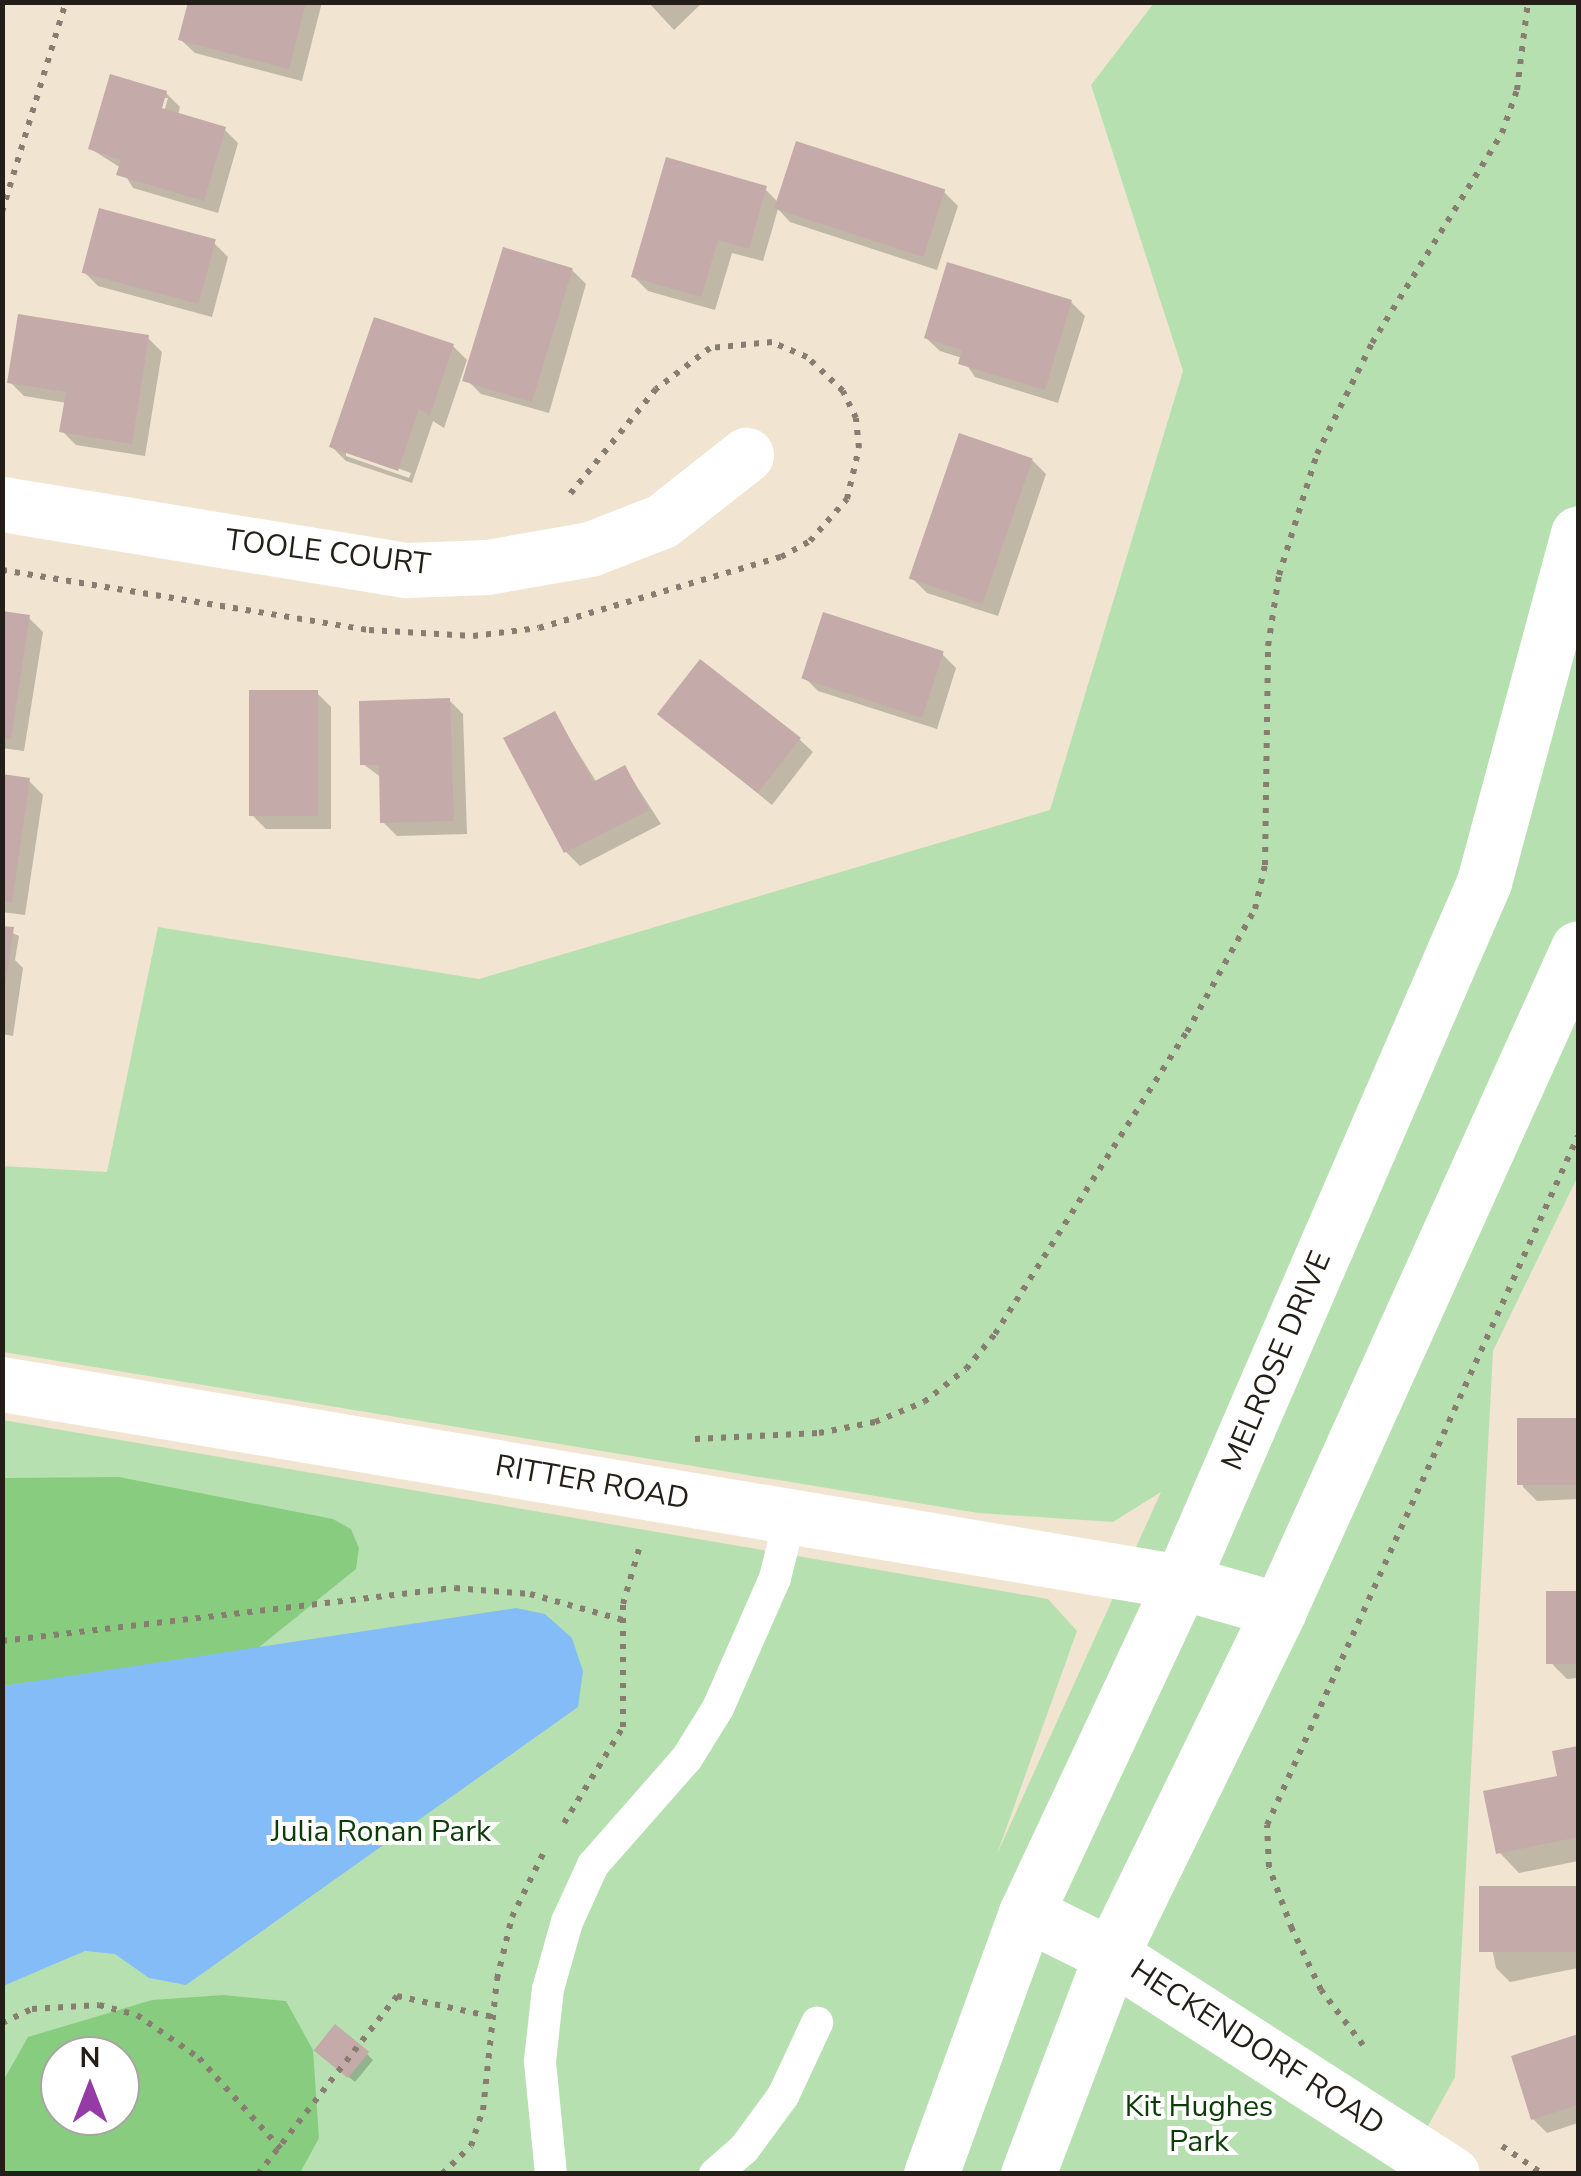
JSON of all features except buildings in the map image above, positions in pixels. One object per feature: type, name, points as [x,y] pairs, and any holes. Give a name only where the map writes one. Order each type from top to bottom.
[{"type":"main road","name":"TOOLE COURT","points":[[2,504],[407,570],[487,567],[590,549],[662,521],[746,455]]},
{"type":"main road","name":"MELROSE DRIVE","points":[[930,2174],[1026,1914],[1181,1582],[1484,882],[1578,532]]},
{"type":"main road","points":[[1028,2174],[1112,1955],[1279,1610],[1578,948]]},
{"type":"main road","name":"RITTER ROAD","points":[[2,1384],[1181,1582],[1279,1610]]},
{"type":"main road","name":"HECKENDORF ROAD","points":[[1026,1914],[1112,1955],[1452,2174]]},
{"type":"lane","points":[[551,2174],[540,2062],[548,1989],[566,1922],[594,1865],[686,1758],[718,1708],[775,1578],[790,1518]]},
{"type":"lane","points":[[715,2174],[744,2149],[783,2096],[818,2024]]},
{"type":"path","points":[[2,212],[66,2]]},
{"type":"path","points":[[442,2174],[471,2146],[484,2110],[494,2017],[519,1901],[623,1728],[623,1620],[667,1446],[680,1439],[758,1439],[875,1422],[924,1402],[966,1369],[995,1334],[1187,1032],[1256,910],[1265,865],[1268,646],[1279,576],[1317,454],[1372,343],[1502,133],[1517,90],[1528,2]]},
{"type":"path","points":[[1376,2058],[1321,1990],[1268,1867],[1267,1825],[1578,1136]]},
{"type":"path","points":[[2,1641],[455,1588],[530,1594],[623,1620]]},
{"type":"path","points":[[258,2174],[397,1996],[494,2017]]},
{"type":"path","points":[[2,2023],[32,2009],[82,2006],[137,2015],[199,2058],[281,2149]]},
{"type":"path","points":[[1497,2143],[1542,2174]]},
{"type":"green space","points":[[1154,3],[1578,3],[1578,1176],[1493,1351],[1455,2077],[1402,2173],[3,2173],[3,1420],[1048,1599],[1077,1631],[997,1854],[1161,1492],[1113,1522],[978,1513],[3,1352],[2,1166],[107,1172],[158,927],[479,979],[1050,810],[1183,371],[1091,85]]},
{"type":"green space","points":[[119,1477],[333,1519],[351,1529],[359,1548],[356,1569],[253,1652],[3,1686],[3,1478]]},
{"type":"green space","points":[[223,1995],[286,2001],[313,2050],[319,2138],[300,2173],[3,2174],[3,2081],[28,2037],[152,2000]]},
{"type":"water","points":[[516,1608],[545,1614],[572,1638],[583,1671],[578,1707],[186,1985],[149,1978],[115,1954],[85,1951],[3,1986],[3,1686]]},
{"type":"park label","name":"Julia Ronan Park","points":[[381,1832]]},
{"type":"park label","name":"Kit Hughes Park","points":[[1199,2124]]}]
